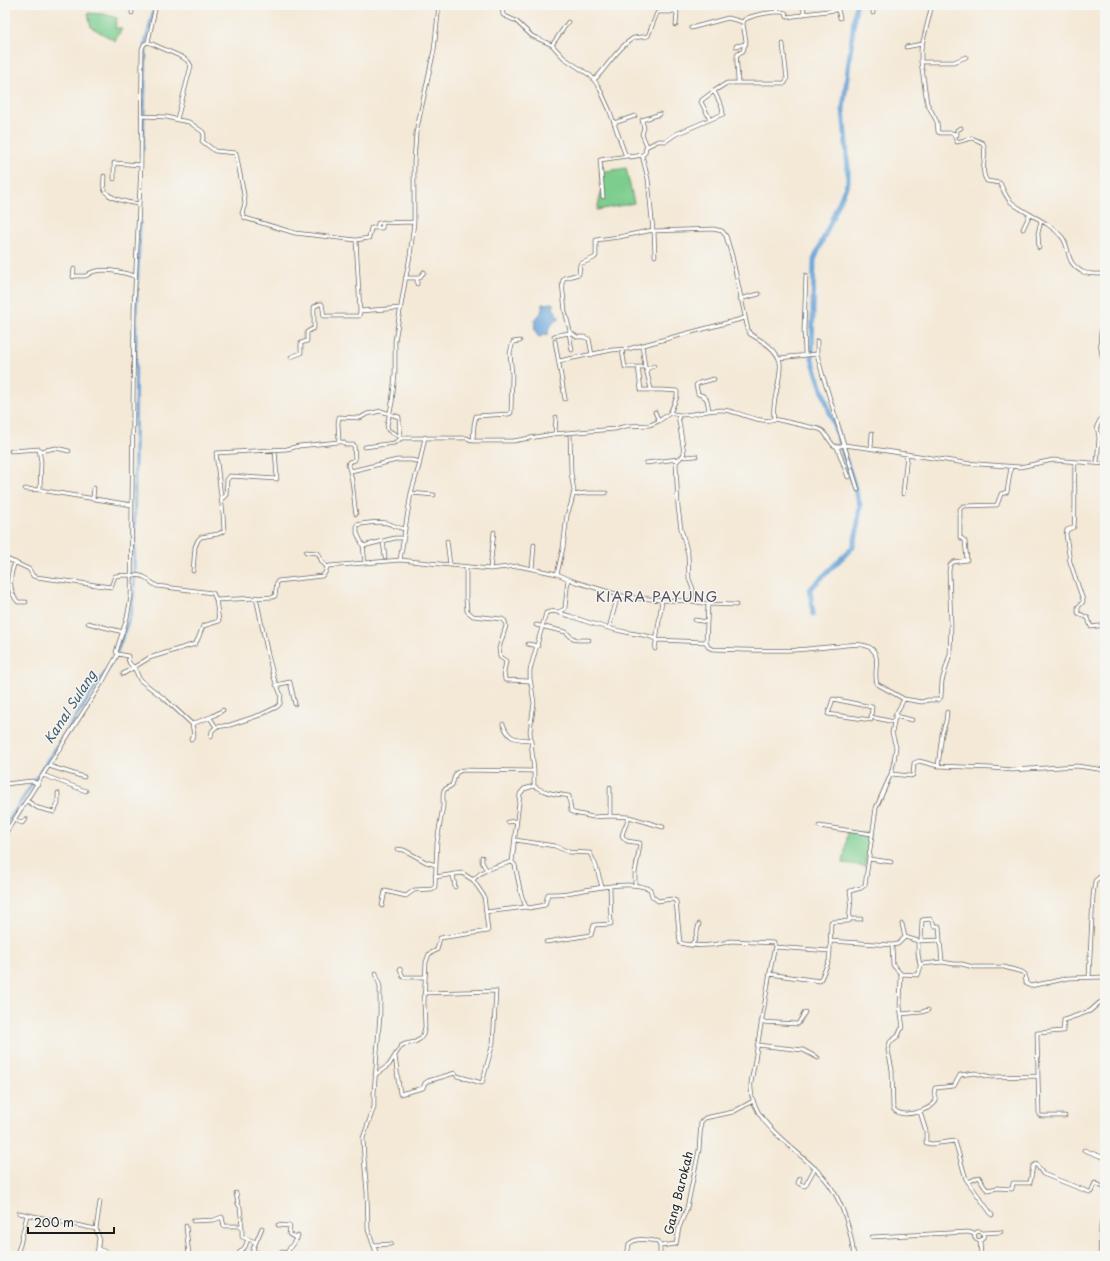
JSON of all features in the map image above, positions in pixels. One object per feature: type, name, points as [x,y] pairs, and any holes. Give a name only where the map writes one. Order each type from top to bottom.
[{"type":"street","points":[[132,5],[132,13]]},
{"type":"street","points":[[5,834],[6,830],[15,820],[37,783],[104,681],[117,654],[116,650],[123,632],[130,604],[134,575],[132,505],[134,306],[143,116],[142,49],[146,43],[156,5]]},
{"type":"street","points":[[438,5],[434,50],[416,133],[414,162],[414,222],[410,256],[395,342],[395,374],[387,428],[391,432],[401,437],[467,438],[473,441],[513,441],[555,434],[654,424],[670,413],[677,397],[677,391],[651,389],[641,390],[638,367]]},
{"type":"street","points":[[502,5],[503,15],[516,21],[537,38],[552,45],[564,58],[587,73],[594,80],[609,109],[623,152],[627,156]]},
{"type":"street","points":[[672,5],[672,10]]},
{"type":"street","points":[[776,5],[778,12]]},
{"type":"street","points":[[803,5],[803,14]]},
{"type":"street","points":[[873,5],[873,13]]},
{"type":"street","points":[[932,5],[922,44],[921,62],[927,103],[937,122],[938,132],[953,133],[957,135],[957,130],[961,128]]},
{"type":"street","points":[[594,80],[618,52],[632,39],[648,36],[657,13],[669,13],[672,10],[678,12],[676,25]]},
{"type":"street","points":[[743,22],[745,19],[778,12],[785,12],[787,16],[838,10],[840,18]]},
{"type":"street","points":[[691,28],[728,18],[743,22]]},
{"type":"street","points":[[552,45],[568,22]]},
{"type":"street","points":[[738,82],[736,57],[743,51],[746,44],[743,22]]},
{"type":"street","points":[[146,43],[182,57],[188,61],[191,66],[178,120]]},
{"type":"street","points":[[736,46],[746,44]]},
{"type":"street","points":[[710,119],[701,102],[714,91],[727,83],[785,83],[787,79],[786,59],[783,44]]},
{"type":"street","points":[[906,47],[922,44]]},
{"type":"street","points":[[921,62],[954,62],[966,57]]},
{"type":"street","points":[[603,197],[600,160],[642,155],[645,153],[648,146],[658,141],[666,140],[676,134],[721,115],[723,112],[714,91]]},
{"type":"street","points":[[648,146],[642,134],[644,128],[642,120],[660,114]]},
{"type":"street","points":[[143,116],[167,117],[189,122],[203,132],[203,142],[215,151],[236,153],[245,204],[242,213],[245,218],[295,233],[356,240],[368,239],[371,228],[377,228],[378,223],[414,222]]},
{"type":"street","points":[[614,123],[635,116]]},
{"type":"street","points":[[953,133],[957,142],[972,138],[983,143],[985,155],[985,178],[989,182],[1000,183],[1010,201],[1041,221],[1062,237],[1069,259],[1078,269],[1084,273],[1104,274],[1104,254]]},
{"type":"street","points":[[642,155],[648,179],[655,256]]},
{"type":"street","points":[[114,179],[114,163],[141,165]]},
{"type":"street","points":[[104,176],[104,190],[107,194],[139,204]]},
{"type":"street","points":[[1023,229],[1030,214]]},
{"type":"street","points":[[1040,248],[1038,237],[1041,221]]},
{"type":"street","points":[[572,350],[562,283],[564,278],[579,274],[580,264],[596,256],[596,240],[619,238],[653,230],[710,228],[722,231],[726,236],[732,256],[740,299],[749,332],[767,344],[779,358],[780,370],[773,411],[774,419]]},
{"type":"street","points":[[291,357],[301,353],[301,343],[307,341],[307,332],[314,328],[314,307],[322,304],[324,316],[359,316],[360,310],[356,240]]},
{"type":"street","points":[[74,269],[74,277],[86,276],[89,272],[98,270],[113,272],[118,271],[135,276]]},
{"type":"street","points":[[405,278],[417,278],[424,272]]},
{"type":"street","points":[[805,354],[804,329],[806,274]]},
{"type":"street","points":[[417,278],[417,284]]},
{"type":"street","points":[[740,299],[759,294]]},
{"type":"street","points":[[360,310],[400,308]]},
{"type":"street","points":[[559,362],[612,350],[622,350],[745,318]]},
{"type":"street","points":[[1105,325],[1101,332],[1101,356],[1105,368]]},
{"type":"street","points":[[554,336],[570,332],[577,336],[584,337],[589,340],[592,355]]},
{"type":"street","points":[[473,441],[476,416],[511,413],[512,375],[510,353],[513,342],[520,341]]},
{"type":"street","points":[[817,341],[817,354],[843,445],[858,490]]},
{"type":"street","points":[[555,342],[565,399]]},
{"type":"street","points":[[642,345],[651,389]]},
{"type":"street","points":[[622,350],[624,367],[646,368],[654,366]]},
{"type":"street","points":[[779,358],[805,354],[817,354]]},
{"type":"street","points":[[709,411],[706,399],[704,396],[698,394],[696,385],[714,379]]},
{"type":"street","points":[[670,413],[678,416],[723,410],[764,420],[774,419],[819,429],[823,431],[833,445],[837,446],[843,445],[870,448],[965,463],[1011,467],[1026,466],[1053,460],[1075,463],[1105,464]]},
{"type":"street","points":[[339,442],[339,417],[360,418],[367,414],[381,411],[399,417],[401,437]]},
{"type":"street","points":[[1097,463],[1099,438],[1097,426],[1105,411]]},
{"type":"street","points":[[655,412],[659,421]]},
{"type":"street","points":[[678,416],[684,453],[683,456]]},
{"type":"street","points":[[555,434],[556,417]]},
{"type":"street","points":[[557,574],[563,548],[567,515],[572,504],[573,495],[574,483],[571,473],[570,433]]},
{"type":"street","points":[[870,448],[872,433]]},
{"type":"street","points":[[365,447],[394,443],[401,437]]},
{"type":"street","points":[[400,560],[411,493],[420,462],[425,437]]},
{"type":"street","points":[[1099,438],[1105,438]]},
{"type":"street","points":[[193,571],[198,540],[201,537],[218,534],[224,531],[216,453],[275,449],[339,442],[343,442],[346,445],[354,445],[354,460],[348,463],[351,471],[356,514]]},
{"type":"street","points":[[837,446],[848,477]]},
{"type":"street","points":[[11,450],[40,450],[56,448],[69,451]]},
{"type":"street","points":[[221,496],[223,498],[226,495],[226,480],[230,476],[277,479],[275,449]]},
{"type":"street","points":[[40,450],[40,490]]},
{"type":"street","points":[[903,494],[907,454]]},
{"type":"street","points":[[646,463],[678,459],[683,456],[696,456]]},
{"type":"street","points":[[678,459],[676,463],[678,507],[681,529],[688,554],[689,579],[693,589],[692,601]]},
{"type":"street","points":[[351,471],[397,460],[420,462]]},
{"type":"street","points":[[1075,463],[1074,481],[1076,516],[1074,526],[1067,530],[1066,534],[1070,562],[1084,600],[1078,607],[1078,610],[1080,615],[1088,618],[1091,627],[1105,625]]},
{"type":"street","points":[[708,604],[706,642],[708,647],[712,649],[796,650],[864,645],[870,647],[875,652],[877,684],[904,699],[922,702],[928,700],[940,700],[942,681],[950,654],[951,624],[948,585],[950,566],[953,562],[967,560],[965,541],[960,537],[960,508],[963,506],[997,505],[1001,494],[1007,492],[1011,467]]},
{"type":"street","points":[[93,498],[94,488]]},
{"type":"street","points":[[25,489],[40,490],[132,505]]},
{"type":"street","points":[[411,493],[434,495]]},
{"type":"street","points":[[573,495],[586,493],[606,493]]},
{"type":"street","points":[[365,563],[363,546],[357,532],[357,525],[368,523],[385,523],[394,527],[405,529]]},
{"type":"street","points":[[490,569],[494,532]]},
{"type":"street","points":[[363,546],[395,538],[404,538]]},
{"type":"street","points":[[383,541],[385,560]]},
{"type":"street","points":[[447,541],[450,566]]},
{"type":"street","points":[[532,569],[534,545]]},
{"type":"street","points":[[306,552],[318,553],[322,562],[327,567]]},
{"type":"street","points":[[5,558],[29,569],[33,576],[36,577],[112,587],[115,576],[134,575],[144,577],[157,586],[213,592],[216,600],[219,621],[202,626],[195,644],[149,658],[123,674]]},
{"type":"street","points":[[327,567],[385,560],[400,560],[490,569],[518,566],[557,574],[618,595],[662,600],[692,601],[708,604],[736,605]]},
{"type":"street","points":[[15,562],[10,580],[14,596],[18,602],[26,602]]},
{"type":"street","points":[[216,600],[274,596],[277,582],[323,576],[327,567]]},
{"type":"street","points":[[466,567],[467,611],[473,616],[505,621],[506,626],[499,648],[500,658],[506,660],[504,672],[505,680],[530,681]]},
{"type":"street","points":[[558,612],[565,608],[568,579]]},
{"type":"street","points":[[609,628],[618,595]]},
{"type":"street","points":[[212,738],[212,731],[216,727],[230,725],[260,715],[280,704],[281,698],[268,655],[256,597]]},
{"type":"street","points":[[655,649],[662,600]]},
{"type":"street","points":[[534,786],[530,731],[534,703],[530,681],[530,670],[538,646],[546,613],[558,612],[630,634],[652,636],[657,640],[706,642]]},
{"type":"street","points":[[695,620],[707,622]]},
{"type":"street","points":[[88,623],[123,632]]},
{"type":"street","points":[[536,625],[566,632],[577,640],[589,640]]},
{"type":"street","points":[[528,644],[538,646]]},
{"type":"street","points":[[117,654],[128,656],[128,660],[131,666],[134,667],[140,680],[166,700],[192,724],[194,735],[191,739]]},
{"type":"street","points":[[276,685],[290,682],[295,704]]},
{"type":"street","points":[[849,919],[851,898],[850,891],[861,888],[865,885],[876,808],[891,774],[896,747],[892,733],[895,716],[904,699]]},
{"type":"street","points":[[832,700],[872,707],[871,717],[871,720],[828,714],[832,700]]},
{"type":"street","points":[[192,724],[210,718],[223,710]]},
{"type":"street","points":[[938,766],[947,712]]},
{"type":"street","points":[[895,716],[912,720]]},
{"type":"street","points":[[871,717],[894,722]]},
{"type":"street","points":[[210,718],[216,727]]},
{"type":"street","points":[[503,724],[510,736],[516,739],[530,740]]},
{"type":"street","points":[[891,774],[911,776],[913,775],[914,763],[919,761],[938,766],[1012,770],[1076,766],[1105,770]]},
{"type":"street","points":[[49,766],[84,777]]},
{"type":"street","points":[[382,906],[385,891],[406,896],[414,890],[435,887],[437,842],[443,806],[443,794],[444,790],[452,784],[456,773],[462,770],[534,772]]},
{"type":"street","points":[[43,775],[86,791]]},
{"type":"street","points":[[5,784],[32,781],[37,783]]},
{"type":"street","points":[[526,907],[521,894],[515,865],[512,862],[520,794],[524,789],[534,786],[541,790],[569,796],[571,811],[574,813],[593,818],[610,816],[629,817],[664,827]]},
{"type":"street","points":[[610,787],[610,816]]},
{"type":"street","points":[[27,801],[38,808],[54,812],[58,804],[58,793]]},
{"type":"street","points":[[629,817],[622,832],[622,836],[627,841],[640,843],[635,873],[635,885]]},
{"type":"street","points":[[15,820],[22,823],[26,819]]},
{"type":"street","points":[[508,822],[516,821]]},
{"type":"street","points":[[819,826],[872,834]]},
{"type":"street","points":[[515,840],[555,846],[568,852],[592,854],[602,887]]},
{"type":"street","points":[[1089,977],[1093,896],[1095,881],[1101,876],[1105,848]]},
{"type":"street","points":[[397,849],[404,850],[426,862],[436,865]]},
{"type":"street","points":[[482,856],[482,862],[486,869]]},
{"type":"street","points":[[869,859],[891,862]]},
{"type":"street","points":[[473,880],[478,874],[486,869],[512,862]]},
{"type":"street","points":[[375,1075],[389,1065],[401,1046],[415,1042],[423,1035],[425,1027],[424,993],[427,958],[432,952],[437,950],[440,938],[487,931],[484,896],[473,880],[462,873],[435,877]]},
{"type":"street","points":[[453,874],[455,888]]},
{"type":"street","points":[[486,912],[544,906],[548,894],[566,893],[602,887],[642,885],[650,889],[652,896],[658,901],[672,899],[676,901],[679,942],[691,945],[718,944],[730,941],[772,943],[774,947],[830,951]]},
{"type":"street","points":[[546,942],[591,935],[594,925],[611,924],[610,887]]},
{"type":"street","points":[[818,985],[828,961],[830,951],[831,922],[848,922],[849,919],[861,920]]},
{"type":"street","points":[[892,944],[893,965],[901,974],[919,974],[920,965],[918,954],[922,920],[930,919],[934,926],[939,926],[942,962]]},
{"type":"street","points":[[691,945],[695,940],[699,924]]},
{"type":"street","points":[[902,924],[905,937]]},
{"type":"street","points":[[830,941],[898,944],[905,937]]},
{"type":"street","points":[[905,937],[919,941],[940,940]]},
{"type":"street","points":[[774,947],[751,1086],[753,1101],[757,1110],[776,1134],[815,1168],[831,1187],[841,1208],[850,1234],[854,1256]]},
{"type":"street","points":[[920,965],[942,962],[962,964],[973,967],[1004,967],[1026,974],[1026,983],[1030,986],[1068,978],[1105,977]]},
{"type":"street","points":[[400,969],[403,977],[425,977]]},
{"type":"street","points":[[376,973],[380,987],[380,1007],[374,1107],[363,1138],[368,1225],[376,1256]]},
{"type":"street","points":[[770,974],[820,981]]},
{"type":"street","points":[[901,974],[900,991],[903,1028],[898,1036],[890,1042],[888,1050],[892,1070],[893,1108],[898,1112],[920,1112],[930,1107],[936,1099],[934,1094],[935,1088],[954,1086],[960,1075],[975,1073],[990,1076],[1038,1076]]},
{"type":"street","points":[[395,1056],[400,1094],[422,1088],[428,1081],[455,1073],[457,1076],[482,1083],[493,1043],[496,991],[424,993]]},
{"type":"street","points":[[1065,1116],[1040,1115],[1037,1033],[1063,1031],[1064,1020],[1090,1011],[1098,1003],[1105,1001]]},
{"type":"street","points":[[901,1014],[928,1010]]},
{"type":"street","points":[[761,1022],[798,1024],[804,1012]]},
{"type":"street","points":[[757,1045],[803,1050],[818,1058]]},
{"type":"street","name":"Gang Barokah","points":[[660,1246],[668,1244],[676,1245],[679,1228],[687,1208],[699,1150],[701,1122],[705,1118],[733,1112],[753,1101]]},
{"type":"street","points":[[920,1112],[926,1131],[926,1143],[932,1144],[955,1141],[968,1182],[992,1214]]},
{"type":"street","points":[[1084,1150],[1105,1158]]},
{"type":"street","points":[[968,1182],[979,1177],[987,1190],[998,1188],[1012,1189],[1013,1183],[1030,1183],[1033,1165],[1036,1164],[1043,1174],[1089,1192],[1091,1192],[1095,1183],[1105,1188]]},
{"type":"street","points":[[800,1178],[798,1183],[805,1186],[815,1168]]},
{"type":"street","points":[[236,1193],[240,1207],[242,1237],[256,1242]]},
{"type":"street","points":[[97,1256],[99,1238],[96,1229],[100,1202]]},
{"type":"street","points":[[1100,1256],[1101,1226],[1105,1207]]},
{"type":"street","points":[[19,1213],[96,1229]]},
{"type":"street","points":[[16,1256],[27,1215]]},
{"type":"street","points":[[193,1221],[214,1220],[222,1217],[224,1227],[242,1226]]},
{"type":"street","points":[[276,1256],[282,1252],[286,1254],[297,1237],[289,1234],[290,1226],[278,1225]]},
{"type":"street","points":[[186,1226],[189,1256]]},
{"type":"street","points":[[248,1256],[254,1250],[262,1228]]},
{"type":"street","points":[[872,1237],[968,1232],[975,1234],[980,1231],[983,1233],[1001,1232]]},
{"type":"street","points":[[980,1256],[980,1240],[984,1236],[983,1233]]},
{"type":"street","points":[[975,1234],[977,1239],[980,1240]]},
{"type":"street","points":[[236,1256],[245,1248],[249,1239]]},
{"type":"street","points":[[627,1256],[629,1244],[640,1239],[657,1241],[660,1246],[660,1256]]},
{"type":"street","points":[[373,1245],[391,1244]]},
{"type":"street","points":[[98,1249],[114,1256]]},
{"type":"street","points":[[254,1250],[257,1254],[268,1256]]},
{"type":"green space","points":[[88,13],[104,14],[117,18],[115,28],[122,28],[115,41],[91,27]]},
{"type":"green space","points":[[626,168],[634,203],[597,210],[602,189],[600,172]]},
{"type":"green space","points":[[848,831],[870,834],[865,866],[843,863]]},
{"type":"water","points":[[552,303],[559,319],[551,325],[548,334],[539,337],[535,329],[535,319],[541,312],[542,304]]},
{"type":"waterway","points":[[813,614],[810,589],[853,547],[857,531],[860,505],[812,359],[814,260],[848,182],[843,109],[856,5]]},
{"type":"waterway","points":[[143,150],[146,40],[153,13]]},
{"type":"waterway","points":[[134,586],[136,319],[140,222]]},
{"type":"waterway","name":"Kanal Sulang","points":[[116,655],[131,613],[134,590]]},
{"type":"waterway","name":"Kanal Sulang","points":[[5,826],[110,665]]},
{"type":"district","name":"KIARA PAYUNG","points":[[657,597]]}]
